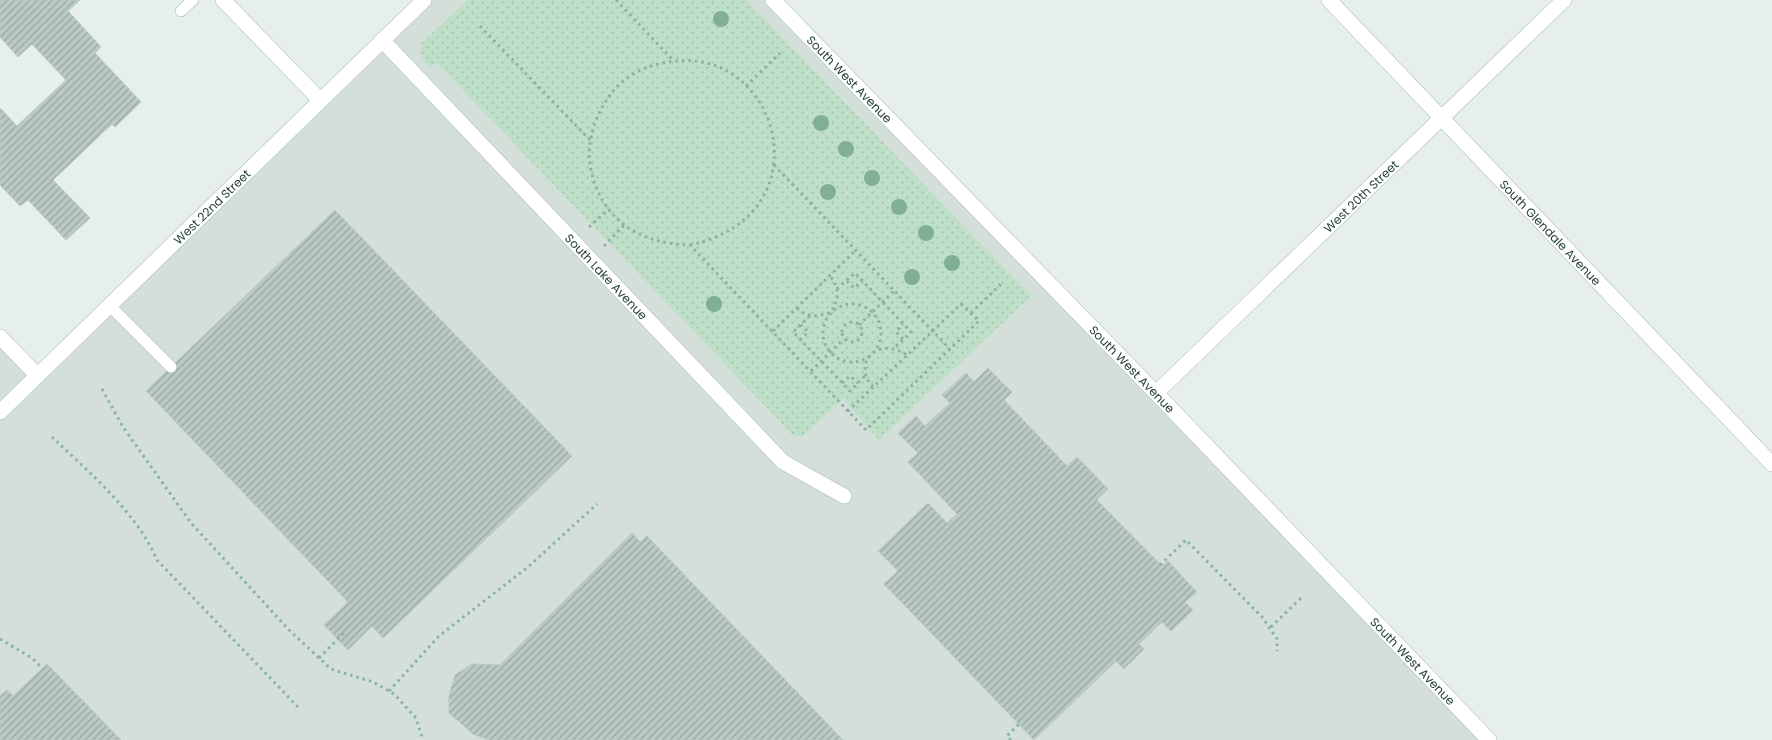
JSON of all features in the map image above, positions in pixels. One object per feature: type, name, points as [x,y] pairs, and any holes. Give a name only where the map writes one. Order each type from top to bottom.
[{"type":"street","points":[[223,0],[319,100]]},
{"type":"street","name":"West 22nd Street","points":[[0,412],[424,0]]},
{"type":"street","name":"South West Avenue","points":[[773,0],[1156,393],[1489,740]]},
{"type":"street","name":"South Glendale Avenue","points":[[1329,0],[1772,464]]},
{"type":"street","name":"West 20th Street","points":[[1156,393],[1564,0]]},
{"type":"street","name":"South Lake Avenue","points":[[382,40],[784,462],[844,496]]},
{"type":"street","points":[[0,337],[37,375]]},
{"type":"lane","points":[[181,11],[193,0]]},
{"type":"lane","points":[[109,305],[171,367]]},
{"type":"path","points":[[616,0],[674,60]]},
{"type":"path","points":[[480,26],[590,140]]},
{"type":"path","points":[[746,86],[780,54]]},
{"type":"path","points":[[674,60],[695,61],[715,66],[734,75],[762,105],[770,124],[774,145],[774,165],[769,185],[760,204],[746,220],[723,235],[690,245],[670,245],[649,240],[624,225],[608,209],[594,182],[590,161],[590,140],[595,120],[605,102],[618,86],[635,73],[654,65],[674,60]]},
{"type":"path","points":[[774,165],[950,349]]},
{"type":"path","points":[[574,242],[608,209]]},
{"type":"path","points":[[590,259],[624,225]]},
{"type":"path","points":[[690,245],[866,430],[979,322],[962,304],[848,411]]},
{"type":"path","points":[[773,331],[856,250]]},
{"type":"path","points":[[837,289],[855,273],[911,332],[894,348]]},
{"type":"path","points":[[830,276],[837,289],[837,299],[823,325],[822,333],[823,340],[830,353],[838,359],[856,362],[880,348],[894,348],[907,355]]},
{"type":"path","points":[[847,281],[854,288],[862,281]]},
{"type":"path","points":[[971,313],[1001,284]]},
{"type":"path","points":[[859,325],[894,291]]},
{"type":"path","points":[[797,308],[810,316],[818,316],[831,312],[844,304],[852,303],[860,304],[872,312],[878,320],[880,338],[866,362],[866,375],[873,387]]},
{"type":"path","points":[[810,316],[793,332],[800,340],[850,391],[866,375]]},
{"type":"path","points":[[852,322],[859,325],[862,333],[859,339],[853,343],[844,339],[842,333],[845,324],[852,322]]},
{"type":"path","points":[[800,340],[808,332],[801,324]]},
{"type":"path","points":[[903,324],[896,332],[903,339]]},
{"type":"path","points":[[811,371],[844,339]]},
{"type":"path","points":[[842,383],[850,376],[858,383]]},
{"type":"path","points":[[102,389],[123,427],[191,523],[289,630],[331,669],[373,682],[390,691],[416,718],[423,740]]},
{"type":"path","points":[[52,437],[104,486],[150,544],[157,560],[298,707]]},
{"type":"path","points":[[390,691],[439,636],[528,567],[597,504]]},
{"type":"path","points":[[1160,564],[1186,540],[1270,627],[1277,639],[1278,651]]},
{"type":"path","points":[[1270,627],[1302,597]]},
{"type":"path","points":[[318,658],[346,631]]},
{"type":"path","points":[[0,639],[32,658],[42,668]]},
{"type":"path","points":[[1011,740],[1007,736],[1019,724]]},
{"type":"shaded area","points":[[424,0],[773,0],[1489,740],[0,740],[0,337],[37,375]]},
{"type":"green space","points":[[467,0],[746,0],[1031,296],[879,440],[843,399],[802,437],[793,435],[437,63],[430,67],[425,62],[421,54],[422,43]]},
{"type":"building","points":[[0,0],[80,0],[68,11],[101,47],[95,53],[141,102],[115,127],[112,124],[53,180],[90,218],[66,240],[28,200],[20,206],[0,185],[0,108],[17,126],[66,80],[32,44],[18,57],[0,37]]},
{"type":"building","points":[[335,210],[572,456],[383,638],[372,626],[348,650],[324,625],[348,602],[146,391]]},
{"type":"building","points":[[988,368],[1012,392],[1004,400],[1067,466],[1077,457],[1108,489],[1097,500],[1162,566],[1168,561],[1197,592],[1185,602],[1193,610],[1171,631],[1162,622],[1139,644],[1144,649],[1124,669],[1116,661],[1034,740],[884,584],[898,571],[878,551],[928,503],[947,523],[957,514],[908,462],[918,453],[898,433],[916,416],[925,426],[950,403],[942,395],[966,373],[974,382]]},
{"type":"building","points":[[632,533],[640,542],[647,536],[843,740],[489,740],[473,734],[449,713],[449,696],[455,675],[472,664],[500,665]]},
{"type":"building","points":[[47,664],[121,740],[0,740],[0,696],[7,690],[13,696]]}]
